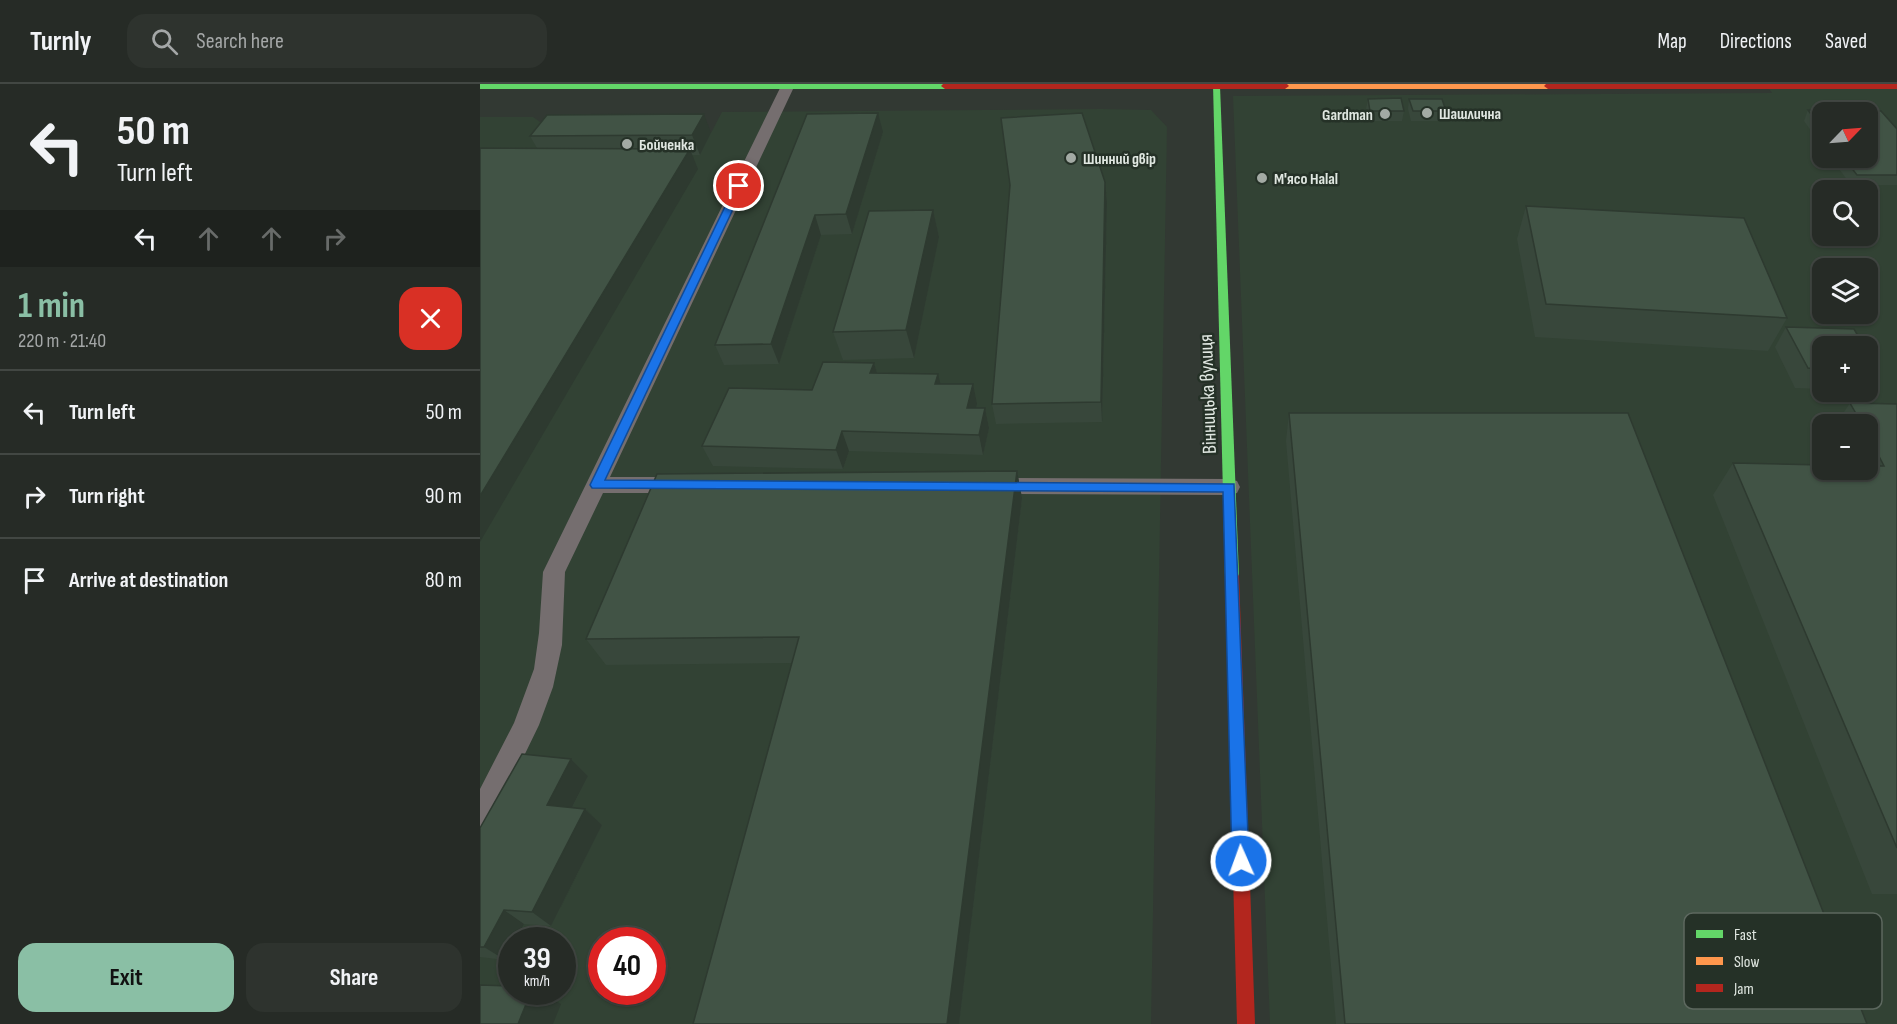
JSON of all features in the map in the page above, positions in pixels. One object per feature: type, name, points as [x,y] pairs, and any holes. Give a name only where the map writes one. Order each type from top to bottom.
[{"type":"street","name":"Вінницька вулиця","points":[[1217,85],[1246,1024]]},
{"type":"street","points":[[480,86],[1897,86]]},
{"type":"lane","points":[[480,817],[534,705],[542,683],[550,648],[554,572],[788,87]]},
{"type":"lane","points":[[596,485],[704,485]]},
{"type":"lane","points":[[966,486],[1229,487]]},
{"type":"shaded area","points":[[1897,84],[1897,1024],[1270,1024],[1233,96],[1772,93],[1767,86]]},
{"type":"shaded area","points":[[1151,110],[1167,127],[1151,1024],[480,1024],[480,117],[533,117],[557,134],[711,133],[722,112]]},
{"type":"building","points":[[1401,98],[1404,111],[1370,111],[1368,99]]},
{"type":"building","points":[[1409,99],[1442,99],[1446,111],[1413,111]]},
{"type":"building","points":[[1878,111],[1881,111],[1897,129],[1897,175],[1857,175],[1852,168],[1878,168]]},
{"type":"building","points":[[878,113],[846,214],[815,215],[771,344],[715,345],[807,114]]},
{"type":"building","points":[[1082,113],[1105,182],[1101,402],[992,404],[1010,185],[1001,118]]},
{"type":"building","points":[[704,114],[692,135],[530,136],[547,115]]},
{"type":"building","points":[[480,148],[690,149],[480,496]]},
{"type":"building","points":[[1526,206],[1744,218],[1787,318],[1546,304]]},
{"type":"building","points":[[933,210],[906,330],[833,332],[869,211]]},
{"type":"building","points":[[1786,327],[1854,329],[1858,336],[1812,336],[1812,368],[1808,368]]},
{"type":"building","points":[[823,362],[874,363],[870,373],[938,374],[935,384],[973,384],[967,408],[985,408],[979,435],[842,431],[836,450],[702,446],[729,388],[812,390]]},
{"type":"building","points":[[1850,403],[1897,404],[1897,848],[1733,463],[1812,465],[1812,480],[1878,480],[1878,466],[1884,466],[1878,454],[1878,414],[1856,414]]},
{"type":"building","points":[[1289,413],[1628,413],[1824,913],[1684,913],[1684,1009],[1861,1009],[1867,1024],[1345,1024]]},
{"type":"building","points":[[1017,471],[947,1024],[693,1024],[799,637],[586,639],[657,474]]},
{"type":"building","points":[[522,754],[571,759],[547,805],[585,809],[532,912],[504,910],[484,947],[480,947],[480,828]]},
{"type":"building","points":[[480,985],[498,986],[498,1005],[526,1005],[518,1024],[480,1024]]},
{"type":"traffic: fast","points":[[480,86],[945,86]]},
{"type":"traffic: fast","points":[[1216,86],[1232,576]]},
{"type":"traffic: slow","points":[[1285,86],[1548,86]]},
{"type":"traffic: jam","points":[[945,86],[1285,86]]},
{"type":"traffic: jam","points":[[1548,86],[1897,86]]},
{"type":"traffic: jam","points":[[1232,576],[1246,1024]]},
{"type":"place","name":"Шашлична","points":[[1427,113]]},
{"type":"place","name":"Gardman","points":[[1385,114]]},
{"type":"place","name":"Бойченка","points":[[627,144]]},
{"type":"place","name":"Шинний двір","points":[[1071,158]]},
{"type":"place","name":"М'ясо Halal","points":[[1262,178]]},
{"type":"route","points":[[739,186],[596,485],[1229,487],[1241,861]]}]
